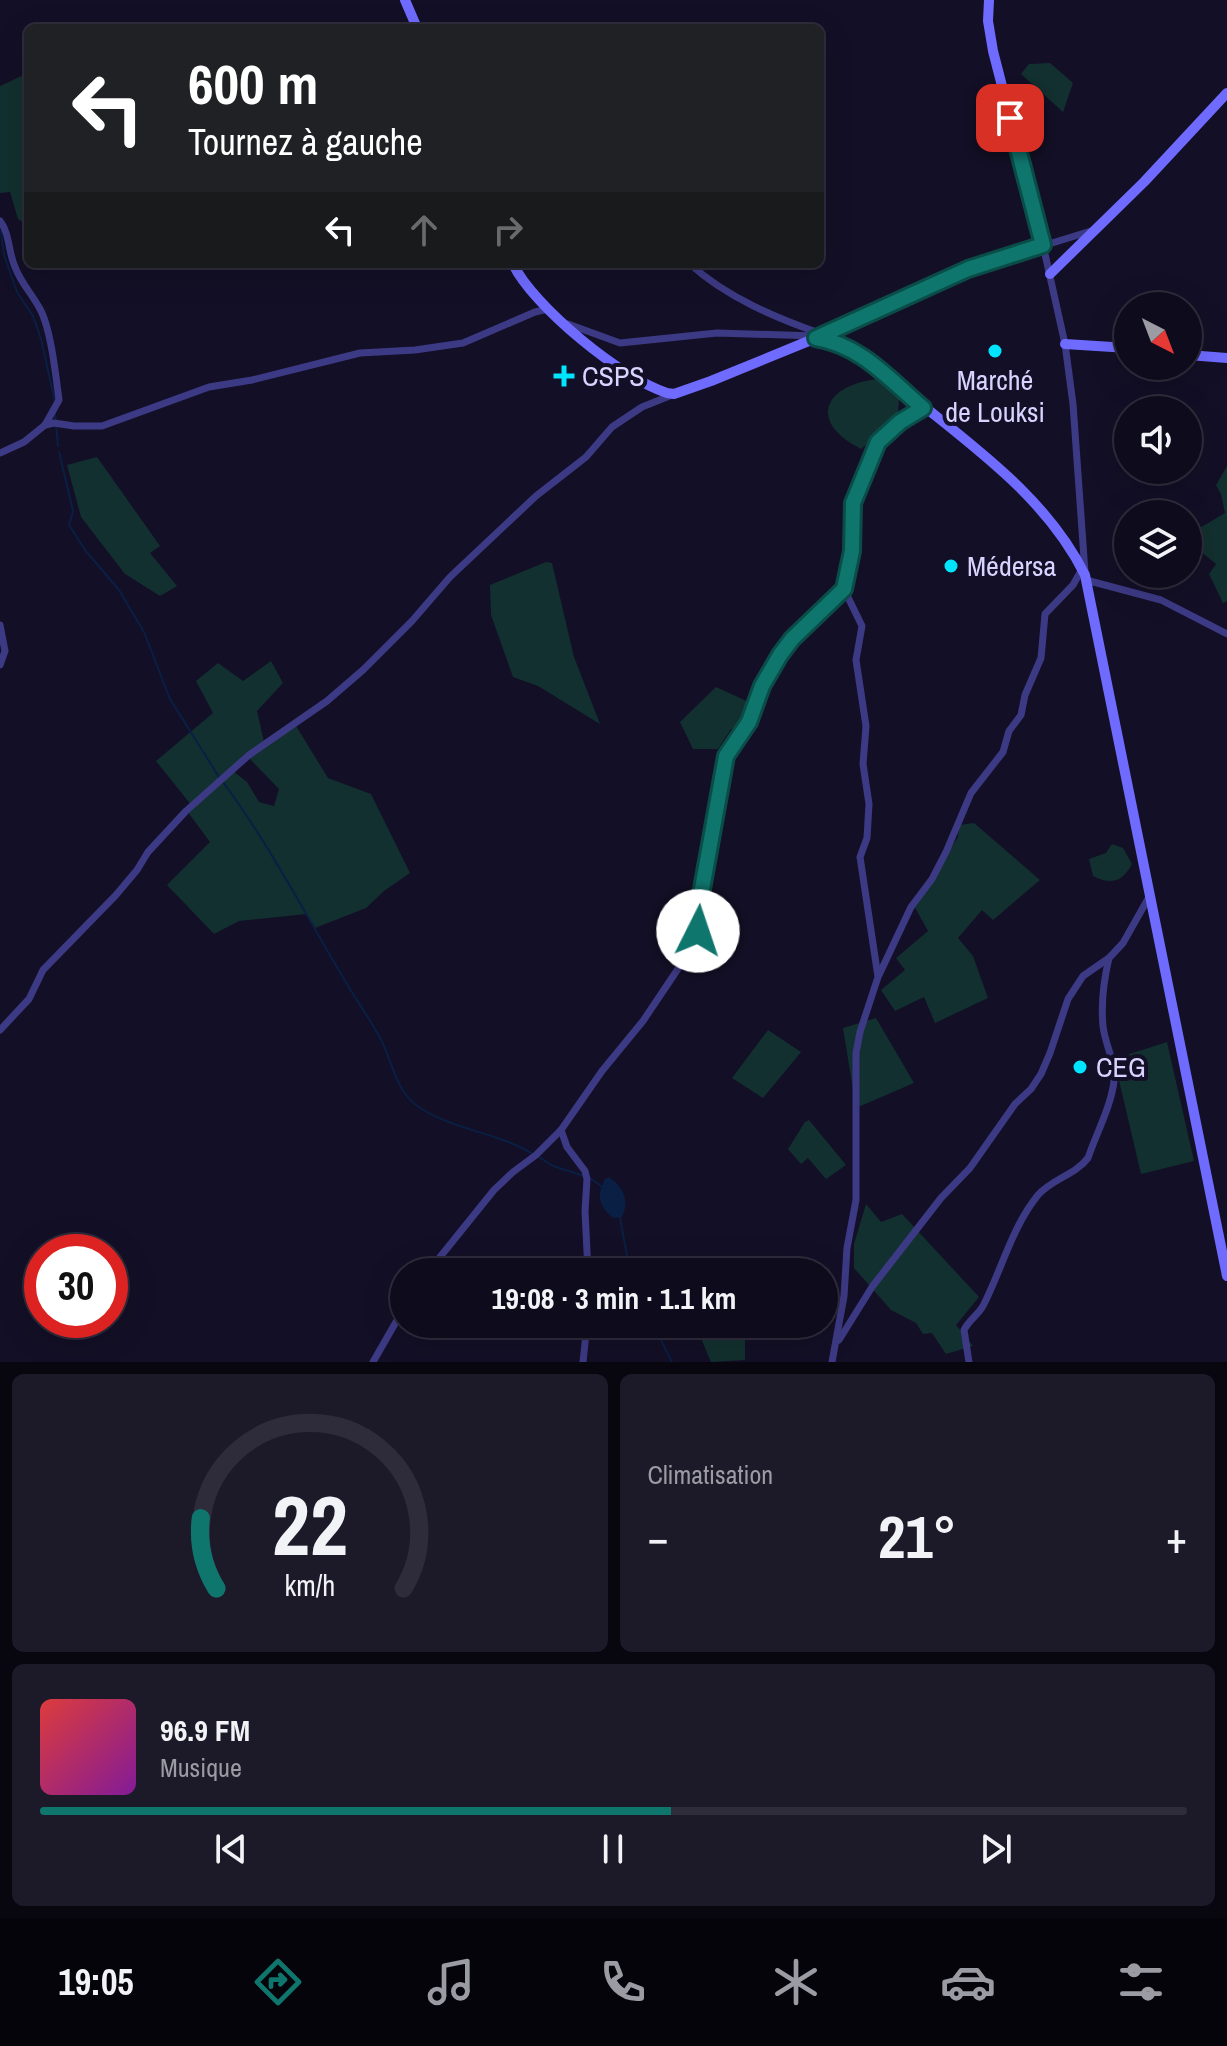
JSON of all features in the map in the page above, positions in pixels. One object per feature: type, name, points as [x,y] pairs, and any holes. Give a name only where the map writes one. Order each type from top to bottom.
[{"type":"street","points":[[405,0],[415,24]]},
{"type":"street","points":[[989,0],[988,21],[993,51],[1065,344],[1073,404],[1085,575],[1227,1276]]},
{"type":"street","points":[[1050,274],[1144,182],[1227,93]]},
{"type":"street","points":[[0,221],[8,231],[9,251],[18,274],[41,310],[59,400],[45,425],[24,442],[0,454]]},
{"type":"street","points":[[0,1030],[29,999],[43,970],[116,895],[148,852],[186,811],[249,755],[327,701],[363,670],[450,577],[536,496],[586,457],[612,427],[642,407],[820,336],[968,269],[1097,229]]},
{"type":"street","points":[[516,268],[530,291],[562,323],[625,370],[659,391],[674,394]]},
{"type":"street","points":[[695,268],[715,284],[747,302],[848,346],[873,364],[1032,497],[1060,531],[1085,575],[1161,600],[1227,634]]},
{"type":"street","points":[[45,425],[102,426],[209,387],[252,380],[360,353],[463,343],[548,309]]},
{"type":"street","points":[[562,323],[620,343],[717,333],[820,336]]},
{"type":"street","points":[[1065,344],[1114,347]]},
{"type":"street","points":[[1202,356],[1227,358]]},
{"type":"street","points":[[439,1258],[494,1190],[561,1130],[602,1071],[643,1021],[692,948],[698,931],[702,889],[726,756],[749,722],[762,686],[780,655],[792,639],[844,589],[852,551],[853,503],[878,442],[900,422],[923,408]]},
{"type":"street","points":[[832,1362],[856,1200],[856,1053],[860,1032],[878,977],[911,907],[932,879],[971,793],[1003,752],[1009,731],[1021,715],[1025,695],[1041,658],[1045,614],[1085,575]]},
{"type":"street","points":[[844,589],[862,626],[856,660],[866,726],[863,764],[869,804],[867,838],[860,857],[878,977]]},
{"type":"street","points":[[0,625],[5,651],[0,665]]},
{"type":"street","points":[[835,1345],[872,1287],[941,1198],[970,1168],[1004,1118],[1041,1074],[1062,1010],[1083,976],[1109,958],[1134,927],[1150,895]]},
{"type":"street","points":[[969,1362],[964,1330],[984,1303],[1026,1211],[1048,1186],[1083,1165],[1109,1103],[1114,1080],[1113,1064],[1103,1026],[1109,958]]},
{"type":"street","points":[[561,1130],[567,1147],[585,1171],[587,1179],[587,1258]]},
{"type":"street","points":[[1221,1246],[1227,1234]]},
{"type":"street","points":[[373,1362],[390,1332]]},
{"type":"street","points":[[583,1362],[586,1338]]},
{"type":"green space","points":[[1050,63],[1073,83],[1063,112],[1021,74],[1029,64]]},
{"type":"green space","points":[[24,75],[24,223],[18,219],[10,192],[0,193],[0,86]]},
{"type":"green space","points":[[879,379],[899,397],[898,415],[861,449],[833,427],[828,416],[829,405],[846,388]]},
{"type":"green space","points":[[97,457],[160,546],[150,553],[177,586],[160,596],[125,574],[81,517],[67,465]]},
{"type":"green space","points":[[1227,466],[1227,601],[1223,603],[1209,574],[1216,564],[1202,552],[1202,527],[1225,513],[1216,485]]},
{"type":"green space","points":[[546,562],[552,563],[574,657],[600,724],[538,686],[513,677],[491,615],[490,585]]},
{"type":"green space","points":[[271,661],[283,683],[257,711],[265,746],[296,726],[328,778],[371,794],[410,873],[366,908],[315,928],[307,914],[239,921],[214,934],[167,885],[210,842],[187,811],[192,806],[156,761],[213,713],[196,681],[218,663],[243,681]],"holes":[[[248,757],[279,789],[274,806],[259,802],[247,782],[233,771]]]},
{"type":"green space","points":[[716,687],[753,704],[748,719],[742,726],[731,729],[718,749],[693,749],[680,722]]},
{"type":"green space","points":[[974,823],[1040,880],[993,920],[982,910],[958,938],[973,956],[988,998],[935,1023],[924,997],[895,1011],[881,990],[905,970],[896,958],[928,931],[914,906],[958,837],[959,825]]},
{"type":"green space","points":[[1112,844],[1123,848],[1132,864],[1121,878],[1106,881],[1093,876],[1089,859],[1106,853]]},
{"type":"green space","points":[[876,1018],[914,1083],[856,1108],[843,1028]]},
{"type":"green space","points":[[768,1030],[801,1052],[763,1098],[732,1078]]},
{"type":"green space","points":[[1167,1042],[1194,1161],[1141,1174],[1114,1059]]},
{"type":"green space","points":[[809,1120],[846,1165],[826,1179],[808,1158],[801,1164],[788,1149]]},
{"type":"green space","points":[[866,1204],[881,1222],[902,1214],[979,1297],[956,1325],[973,1346],[946,1354],[932,1333],[923,1334],[916,1323],[891,1310],[854,1268],[854,1244]]},
{"type":"green space","points":[[701,1338],[745,1338],[745,1360],[711,1362]]},
{"type":"water","points":[[609,1177],[624,1194],[622,1217],[613,1218],[600,1200],[602,1185]]},
{"type":"waterway","points":[[1,231],[4,255],[17,292],[33,316],[41,339],[55,402]]},
{"type":"waterway","points":[[55,413],[58,446]]},
{"type":"waterway","points":[[59,452],[73,511],[69,525],[85,550],[119,590],[144,632],[170,699],[219,777]]},
{"type":"waterway","points":[[223,782],[271,854],[375,1029],[409,1098],[444,1120],[533,1154]]},
{"type":"waterway","points":[[539,1157],[553,1166],[584,1176]]},
{"type":"waterway","points":[[590,1178],[601,1186]]},
{"type":"waterway","points":[[620,1218],[627,1258]]},
{"type":"waterway","points":[[660,1338],[672,1362]]},
{"type":"place","name":"Marché de Louksi","points":[[995,351]]},
{"type":"place","name":"CSPS","points":[[564,376]]},
{"type":"place","name":"Médersa","points":[[951,566]]},
{"type":"place","name":"CEG","points":[[1080,1067]]},
{"type":"route","points":[[698,931],[702,889],[726,756],[749,722],[762,686],[780,655],[792,639],[844,589],[852,551],[853,503],[878,442],[900,422],[923,408],[848,346],[816,338],[968,269],[1043,245],[1010,118]]}]
